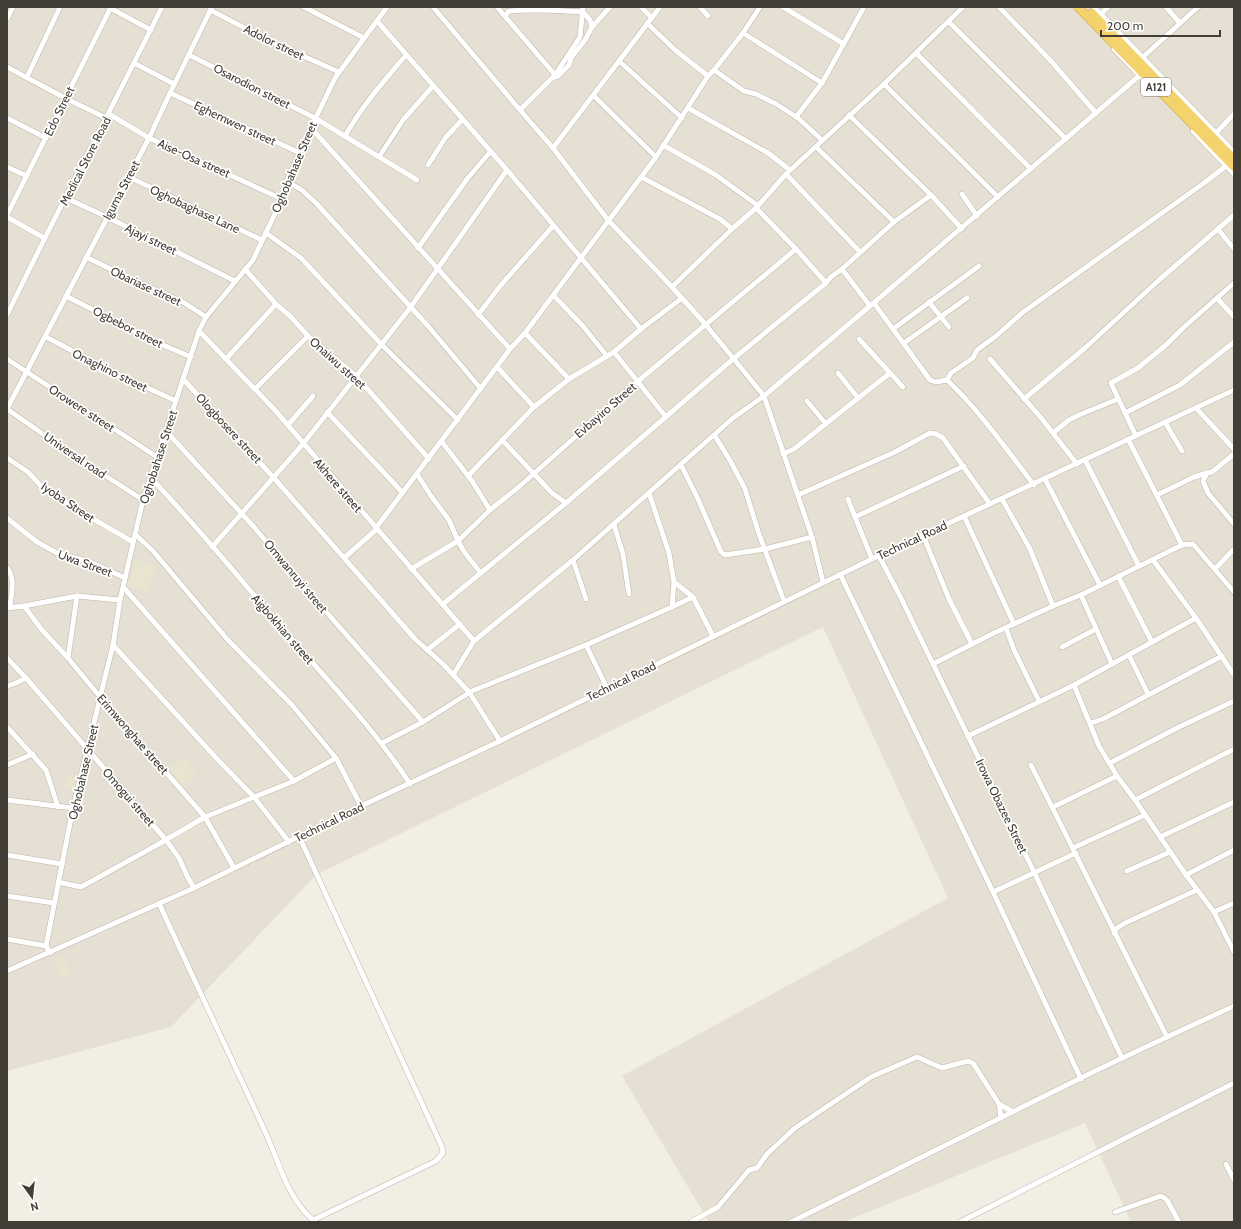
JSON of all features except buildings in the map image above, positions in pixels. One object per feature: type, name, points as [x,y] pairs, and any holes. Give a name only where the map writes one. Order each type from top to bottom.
[{"type":"highway","name":"A121","points":[[1078,7],[1230,166]]},
{"type":"highway","name":"A121","points":[[1086,7],[1234,159]]},
{"type":"street","points":[[7,18],[13,7]]},
{"type":"street","points":[[27,77],[60,7]]},
{"type":"street","name":"Medical Store Road","points":[[7,314],[44,238],[66,198],[162,7]]},
{"type":"street","points":[[304,7],[364,38]]},
{"type":"street","name":"Oghobahase Street","points":[[46,946],[73,808],[101,698],[113,645],[120,600],[124,588],[143,500],[191,357],[198,331],[206,317],[253,260],[282,198],[287,181],[315,118],[339,72],[387,7]]},
{"type":"street","points":[[434,7],[553,148],[608,220],[706,325],[764,396],[812,536],[823,582]]},
{"type":"street","points":[[497,7],[555,76]]},
{"type":"street","points":[[520,110],[568,65],[571,58],[585,40],[592,27],[610,7]]},
{"type":"street","points":[[641,7],[651,17]]},
{"type":"street","points":[[553,148],[660,7]]},
{"type":"street","points":[[700,7],[708,16]]},
{"type":"street","points":[[783,7],[844,44]]},
{"type":"street","points":[[796,117],[822,83],[864,7]]},
{"type":"street","points":[[672,287],[756,207],[788,172],[884,84],[963,7]]},
{"type":"street","points":[[998,7],[1051,61],[1096,113]]},
{"type":"street","points":[[1073,7],[1139,76],[1230,166],[1234,174]]},
{"type":"street","points":[[1094,7],[1234,152]]},
{"type":"street","points":[[1101,14],[1108,7]]},
{"type":"street","points":[[1166,7],[1180,23]]},
{"type":"street","points":[[1143,57],[1198,7]]},
{"type":"street","points":[[110,8],[150,30]]},
{"type":"street","name":"Edo Street","points":[[7,216],[110,8]]},
{"type":"street","name":"Iguma Street","points":[[7,409],[149,138],[211,8]]},
{"type":"street","name":"Adolor street","points":[[211,8],[276,44],[339,72]]},
{"type":"street","points":[[344,558],[376,529],[429,460],[497,366],[525,333],[656,157],[708,76],[743,33],[759,8]]},
{"type":"street","points":[[505,16],[509,11],[519,10],[583,10]]},
{"type":"street","points":[[555,76],[580,37],[583,10]]},
{"type":"street","points":[[583,10],[590,20],[592,27]]},
{"type":"street","points":[[377,21],[507,170],[640,329]]},
{"type":"street","points":[[949,22],[1066,139]]},
{"type":"street","points":[[647,23],[675,50],[708,76]]},
{"type":"street","points":[[743,33],[822,83]]},
{"type":"street","points":[[916,53],[1031,169]]},
{"type":"street","name":"Osarodion street","points":[[188,55],[315,118],[417,180]]},
{"type":"street","points":[[345,136],[351,124],[406,55]]},
{"type":"street","points":[[619,61],[682,118]]},
{"type":"street","points":[[134,63],[174,84]]},
{"type":"street","name":"Aise-Osa street","points":[[7,66],[65,98],[107,116],[149,138],[282,198]]},
{"type":"street","points":[[714,70],[744,91],[756,94],[776,104],[796,117],[822,140]]},
{"type":"street","points":[[453,675],[474,642],[574,560],[715,436],[733,418],[764,396],[962,229],[1139,76]]},
{"type":"street","points":[[884,84],[998,197]]},
{"type":"street","points":[[379,157],[403,120],[433,86]]},
{"type":"street","name":"Eghemwen street","points":[[170,93],[300,153]]},
{"type":"street","points":[[593,95],[656,157]]},
{"type":"street","points":[[688,108],[768,153],[788,172],[860,252]]},
{"type":"street","points":[[1216,133],[1234,114]]},
{"type":"street","points":[[849,115],[931,195],[962,229]]},
{"type":"street","points":[[7,118],[46,138]]},
{"type":"street","points":[[428,165],[446,138],[462,120]]},
{"type":"street","points":[[311,128],[510,349]]},
{"type":"street","points":[[663,145],[716,175],[756,207],[826,283]]},
{"type":"street","points":[[816,147],[894,222]]},
{"type":"street","points":[[418,248],[467,179],[490,152]]},
{"type":"street","points":[[7,166],[27,176]]},
{"type":"street","points":[[842,269],[894,329],[930,380],[936,382],[947,380],[951,373],[973,358],[977,350],[996,336],[1022,313],[1230,166]]},
{"type":"street","points":[[212,547],[303,444],[410,308],[507,170]]},
{"type":"street","name":"Oghobaghase Lane","points":[[129,177],[262,240]]},
{"type":"street","points":[[641,177],[720,219],[732,229]]},
{"type":"street","points":[[287,181],[303,191],[316,203],[481,389]]},
{"type":"street","points":[[962,194],[977,216]]},
{"type":"street","points":[[443,604],[480,572],[566,503],[733,359],[826,283],[894,222],[931,195]]},
{"type":"street","name":"Ajayi street","points":[[66,198],[236,281]]},
{"type":"street","points":[[1024,399],[1085,348],[1158,280],[1234,215]]},
{"type":"street","points":[[7,216],[44,238]]},
{"type":"street","points":[[478,315],[500,285],[553,226]]},
{"type":"street","points":[[1218,229],[1234,249]]},
{"type":"street","points":[[266,233],[301,258],[381,344],[458,420]]},
{"type":"street","name":"Evbayiro Street","points":[[411,569],[458,541],[490,510],[520,486],[637,382],[796,249]]},
{"type":"street","name":"Obariase street","points":[[86,257],[135,282],[182,302],[206,317]]},
{"type":"street","points":[[894,329],[979,266]]},
{"type":"street","name":"Onaiwu street","points":[[246,269],[276,304],[292,317],[308,336],[356,376],[429,460]]},
{"type":"street","points":[[1136,436],[1111,384],[1112,382],[1138,368],[1166,345],[1234,283]]},
{"type":"street","points":[[553,295],[582,325],[607,356]]},
{"type":"street","name":"Ogbebor street","points":[[66,296],[156,342],[191,357]]},
{"type":"street","points":[[468,476],[534,407],[569,379],[614,352],[640,329],[682,298]]},
{"type":"street","points":[[904,343],[967,298]]},
{"type":"street","points":[[1217,298],[1234,317]]},
{"type":"street","points":[[929,302],[949,328]]},
{"type":"street","points":[[226,359],[276,304]]},
{"type":"street","name":"Akhere street","points":[[198,331],[255,389],[288,426],[376,529],[443,604],[474,642]]},
{"type":"street","points":[[525,333],[569,379]]},
{"type":"street","points":[[255,389],[308,336]]},
{"type":"street","name":"Onaghino street","points":[[46,337],[109,370],[176,401]]},
{"type":"street","points":[[859,339],[903,387]]},
{"type":"street","points":[[1125,412],[1180,385],[1234,342]]},
{"type":"street","points":[[614,352],[666,417]]},
{"type":"street","name":"Orowere street","points":[[7,359],[157,457]]},
{"type":"street","points":[[990,359],[1053,433],[1077,464]]},
{"type":"street","points":[[497,366],[534,407]]},
{"type":"street","points":[[838,373],[858,398]]},
{"type":"street","points":[[783,454],[794,449],[890,373]]},
{"type":"street","name":"Ologbosere street","points":[[183,379],[274,478],[416,639],[469,692],[500,740]]},
{"type":"street","points":[[947,380],[990,427],[1034,484]]},
{"type":"street","name":"Technical Road","points":[[7,971],[194,888],[823,582],[1234,390]]},
{"type":"street","points":[[288,426],[313,396]]},
{"type":"street","points":[[1053,433],[1069,420],[1118,399]]},
{"type":"street","points":[[807,401],[826,424]]},
{"type":"street","points":[[1196,408],[1234,449]]},
{"type":"street","name":"Universal road","points":[[7,409],[73,455],[143,500]]},
{"type":"street","points":[[328,412],[403,493]]},
{"type":"street","points":[[1165,422],[1182,451]]},
{"type":"street","name":"Omwanruyi street","points":[[166,431],[241,513],[423,722]]},
{"type":"street","points":[[798,494],[895,452],[930,433],[936,434],[943,438],[990,504]]},
{"type":"street","points":[[715,436],[745,488],[758,534],[784,601]]},
{"type":"street","points":[[1128,439],[1182,545]]},
{"type":"street","points":[[502,440],[552,492],[566,503]]},
{"type":"street","points":[[442,442],[468,476],[490,510]]},
{"type":"street","points":[[1157,495],[1194,477],[1212,472],[1234,454]]},
{"type":"street","name":"Iyoba Street","points":[[7,458],[28,472],[41,486],[133,542]]},
{"type":"street","points":[[1085,460],[1139,566]]},
{"type":"street","points":[[681,465],[698,499],[721,552],[725,555],[765,550],[812,536]]},
{"type":"street","points":[[855,517],[964,466]]},
{"type":"street","points":[[1207,473],[1203,481],[1204,486],[1213,500],[1234,524]]},
{"type":"street","points":[[417,474],[449,520],[458,541],[480,572]]},
{"type":"street","name":"Aigbokhian street","points":[[150,477],[183,511],[212,547],[382,743],[410,784]]},
{"type":"street","points":[[1045,479],[1100,585]]},
{"type":"street","points":[[649,493],[669,553],[674,582],[672,606]]},
{"type":"street","points":[[848,499],[872,559]]},
{"type":"street","points":[[1002,499],[1030,549],[1053,606]]},
{"type":"street","points":[[964,516],[1014,624]]},
{"type":"street","name":"Uwa Street","points":[[7,518],[37,542],[57,553],[90,562],[125,578]]},
{"type":"street","points":[[614,525],[623,554],[629,594]]},
{"type":"street","points":[[135,534],[153,551],[227,639],[292,705],[336,758],[361,806]]},
{"type":"street","points":[[923,535],[949,599],[972,644]]},
{"type":"street","points":[[932,664],[1014,624],[1081,595],[1182,545],[1193,544],[1234,592]]},
{"type":"street","points":[[1215,569],[1234,549]]},
{"type":"street","name":"Irowa Obazee Street","points":[[879,556],[900,596],[1034,872],[1122,1058]]},
{"type":"street","points":[[574,560],[586,599]]},
{"type":"street","points":[[1153,560],[1196,618],[1234,675]]},
{"type":"street","points":[[7,568],[12,578],[9,607],[24,606],[76,596],[120,600]]},
{"type":"street","points":[[840,574],[1081,1079]]},
{"type":"street","points":[[1118,576],[1152,642]]},
{"type":"street","points":[[674,582],[693,597],[713,636]]},
{"type":"street","points":[[124,588],[294,781]]},
{"type":"street","points":[[1081,595],[1112,664]]},
{"type":"street","points":[[68,658],[76,596]]},
{"type":"street","points":[[382,743],[423,722],[469,692],[586,645],[693,597]]},
{"type":"street","name":"Erimwonghae street","points":[[24,606],[42,630],[68,658],[205,817],[234,868]]},
{"type":"street","points":[[968,736],[1074,685],[1196,618]]},
{"type":"street","points":[[428,650],[460,624]]},
{"type":"street","points":[[1006,628],[1014,650],[1039,702]]},
{"type":"street","points":[[1062,647],[1096,629]]},
{"type":"street","points":[[113,645],[218,760],[254,797],[289,842]]},
{"type":"street","points":[[586,645],[607,688]]},
{"type":"street","points":[[1128,655],[1148,694]]},
{"type":"street","points":[[1091,724],[1222,656]]},
{"type":"street","name":"Omogui street","points":[[7,658],[166,840],[180,858],[187,876],[194,888]]},
{"type":"street","points":[[7,686],[16,684],[26,678]]},
{"type":"street","points":[[1074,685],[1100,746],[1117,776],[1186,876],[1214,912],[1234,952]]},
{"type":"street","points":[[1110,763],[1177,728],[1234,701]]},
{"type":"street","points":[[7,727],[46,770],[58,807]]},
{"type":"street","points":[[1135,800],[1234,749]]},
{"type":"street","points":[[7,765],[32,754]]},
{"type":"street","points":[[58,882],[81,887],[205,817],[294,781],[336,758]]},
{"type":"street","points":[[1031,765],[1115,930],[1167,1037]]},
{"type":"street","points":[[1053,807],[1117,776]]},
{"type":"street","points":[[7,800],[73,808]]},
{"type":"street","points":[[1160,837],[1234,802]]},
{"type":"street","points":[[1073,848],[1145,815]]},
{"type":"street","points":[[159,903],[267,1136],[284,1177],[303,1212],[313,1220],[436,1161],[444,1153],[299,836]]},
{"type":"street","points":[[1186,876],[1234,850]]},
{"type":"street","points":[[1127,871],[1170,852]]},
{"type":"street","points":[[993,892],[1076,853]]},
{"type":"street","points":[[7,855],[62,864]]},
{"type":"street","points":[[1115,930],[1140,915],[1197,890]]},
{"type":"street","points":[[7,896],[54,903]]},
{"type":"street","points":[[1214,912],[1234,903]]},
{"type":"street","points":[[7,939],[46,946],[50,953]]},
{"type":"street","points":[[790,1222],[1122,1058],[1234,1006]]},
{"type":"street","points":[[691,1222],[718,1207],[749,1170],[757,1168],[767,1154],[795,1128],[871,1077],[917,1057],[942,1068],[971,1061],[999,1104],[1001,1118]]},
{"type":"street","points":[[960,1222],[1234,1083]]},
{"type":"street","points":[[999,1104],[1013,1112]]},
{"type":"street","points":[[1226,1164],[1234,1180]]},
{"type":"street","points":[[1115,1212],[1161,1196],[1167,1200],[1179,1222]]},
{"type":"shaded area","points":[[7,7],[1234,7],[1234,1222],[1131,1222],[1085,1123],[844,1222],[709,1222],[622,1076],[948,898],[823,627],[316,875],[171,1027],[7,1071]]},
{"type":"shaded area","points":[[136,560],[156,566],[148,592],[128,586]]},
{"type":"shaded area","points":[[183,758],[197,776],[183,787],[169,769]]},
{"type":"shaded area","points":[[68,775],[79,779],[75,791],[64,788]]},
{"type":"shaded area","points":[[62,956],[72,973],[63,979],[53,961]]}]
